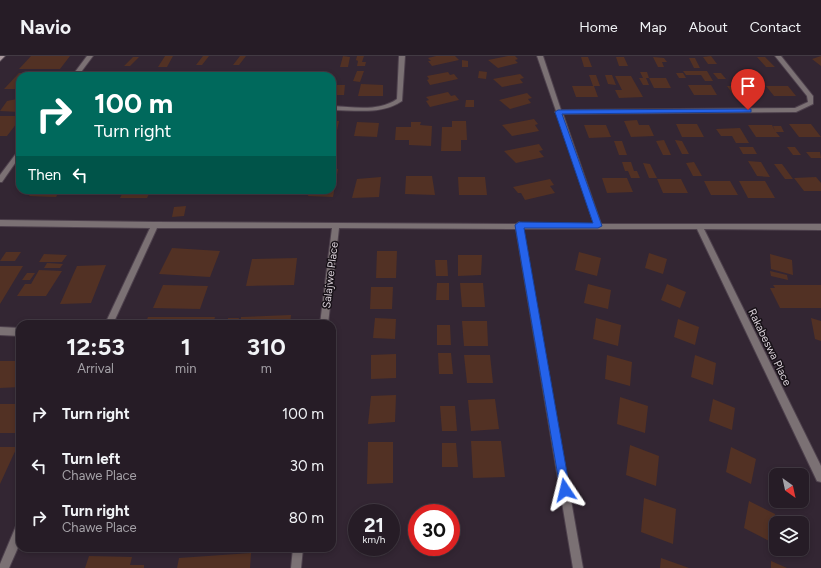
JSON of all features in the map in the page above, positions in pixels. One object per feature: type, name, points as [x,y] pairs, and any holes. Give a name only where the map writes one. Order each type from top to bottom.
[{"type":"street","points":[[78,72],[90,56]]},
{"type":"street","points":[[336,108],[386,107],[395,105],[400,100],[402,56]]},
{"type":"street","points":[[540,56],[598,226]]},
{"type":"street","points":[[558,112],[796,110],[805,107],[811,103],[810,96],[778,56]]},
{"type":"street","points":[[0,180],[16,158]]},
{"type":"street","points":[[0,223],[336,226],[519,225],[821,227]]},
{"type":"street","points":[[111,320],[155,225]]},
{"type":"street","points":[[519,225],[578,568]]},
{"type":"street","name":"Salajwe Place","points":[[324,320],[336,226]]},
{"type":"street","name":"Rakabeswa Place","points":[[699,227],[821,477]]},
{"type":"street","points":[[0,331],[16,332]]},
{"type":"street","points":[[4,568],[16,540]]},
{"type":"street","points":[[296,568],[298,552]]},
{"type":"building","points":[[31,56],[70,56],[60,69],[19,69]]},
{"type":"building","points":[[165,56],[173,56],[167,67],[158,67]]},
{"type":"building","points":[[203,56],[209,56],[202,65],[196,65]]},
{"type":"building","points":[[240,56],[246,56],[239,65],[233,65]]},
{"type":"building","points":[[343,56],[350,57],[348,67],[340,67]]},
{"type":"building","points":[[357,56],[364,56],[362,62],[366,62],[365,66],[357,66]]},
{"type":"building","points":[[436,56],[455,56],[459,60],[432,66],[428,61],[431,61],[428,58]]},
{"type":"building","points":[[515,56],[518,59],[515,60],[518,63],[498,68],[488,60]]},
{"type":"building","points":[[711,56],[717,64],[708,64],[703,57]]},
{"type":"building","points":[[821,56],[821,66],[812,59]]},
{"type":"building","points":[[133,57],[139,57],[130,66],[124,66]]},
{"type":"building","points":[[581,57],[588,57],[592,67],[584,67]]},
{"type":"building","points":[[616,57],[624,57],[628,66],[619,66]]},
{"type":"building","points":[[653,57],[664,58],[667,62],[662,62],[664,67],[658,67]]},
{"type":"building","points":[[757,57],[765,57],[775,67],[766,67]]},
{"type":"building","points":[[689,58],[695,58],[700,68],[694,68]]},
{"type":"building","points":[[462,60],[468,61],[468,67],[462,67]]},
{"type":"building","points":[[357,71],[364,71],[360,82],[353,81]]},
{"type":"building","points":[[479,71],[487,72],[486,79],[478,78]]},
{"type":"building","points":[[683,71],[707,71],[713,81],[705,81],[701,75],[686,75]]},
{"type":"building","points":[[448,72],[450,75],[454,74],[458,79],[430,85],[427,80],[429,79],[427,76]]},
{"type":"building","points":[[640,72],[647,72],[649,78],[646,78],[649,85],[643,85],[639,78],[643,78]]},
{"type":"building","points":[[751,72],[758,72],[765,82],[758,82]]},
{"type":"building","points":[[676,73],[683,73],[686,78],[679,78]]},
{"type":"building","points":[[713,73],[721,73],[726,79],[718,79]]},
{"type":"building","points":[[520,74],[524,78],[520,79],[523,83],[502,87],[493,79]]},
{"type":"building","points":[[589,75],[596,75],[600,86],[593,86]]},
{"type":"building","points":[[605,75],[612,75],[616,85],[608,84]]},
{"type":"building","points":[[16,76],[16,88],[4,89]]},
{"type":"building","points":[[615,76],[631,76],[643,97],[619,98],[615,90],[622,90]]},
{"type":"building","points":[[649,78],[666,78],[671,88],[654,88]]},
{"type":"building","points":[[361,84],[383,85],[383,96],[358,96]]},
{"type":"building","points":[[336,85],[345,85],[344,95],[336,95]]},
{"type":"building","points":[[688,85],[711,85],[717,95],[694,95]]},
{"type":"building","points":[[572,86],[594,86],[598,97],[576,97]]},
{"type":"building","points":[[727,86],[747,86],[756,96],[735,97]]},
{"type":"building","points":[[766,86],[788,86],[796,96],[774,96]]},
{"type":"building","points":[[448,92],[451,96],[455,95],[459,100],[430,107],[426,101],[429,100],[426,97]]},
{"type":"building","points":[[527,93],[532,98],[528,99],[531,103],[510,109],[499,100]]},
{"type":"building","points":[[16,99],[16,112],[0,111],[7,101]]},
{"type":"building","points":[[466,100],[474,100],[474,107],[465,107]]},
{"type":"building","points":[[0,116],[16,116],[16,124],[7,136],[0,136]]},
{"type":"building","points":[[534,119],[538,124],[535,125],[539,131],[512,136],[502,125]]},
{"type":"building","points":[[637,120],[639,125],[649,125],[654,136],[631,137],[624,121]]},
{"type":"building","points":[[336,121],[339,121],[336,135]]},
{"type":"building","points":[[452,121],[466,121],[467,140],[461,140],[461,151],[441,151],[442,127],[452,127]]},
{"type":"building","points":[[357,122],[379,123],[377,137],[354,136]]},
{"type":"building","points":[[411,122],[421,122],[420,125],[432,126],[431,146],[409,145],[409,140],[395,140],[396,127],[411,127]]},
{"type":"building","points":[[676,124],[697,124],[704,137],[682,137]]},
{"type":"building","points":[[789,124],[811,124],[821,137],[799,137]]},
{"type":"building","points":[[584,125],[606,125],[611,137],[589,138]]},
{"type":"building","points":[[748,125],[772,125],[775,131],[773,126],[781,126],[784,132],[776,132],[780,137],[756,137]]},
{"type":"building","points":[[740,128],[749,143],[736,143],[732,136],[721,136],[716,129]]},
{"type":"building","points":[[664,140],[671,155],[663,155],[656,141]]},
{"type":"building","points":[[675,140],[682,141],[689,154],[682,154]]},
{"type":"building","points":[[614,141],[622,141],[627,155],[619,155]]},
{"type":"building","points":[[539,144],[543,150],[539,151],[544,157],[516,163],[504,151]]},
{"type":"building","points":[[739,147],[753,147],[757,154],[743,154]]},
{"type":"building","points":[[787,147],[795,147],[801,155],[793,155]]},
{"type":"building","points":[[806,152],[820,152],[821,158],[811,158]]},
{"type":"building","points":[[748,161],[761,162],[770,177],[757,176]]},
{"type":"building","points":[[622,162],[631,162],[634,171],[637,171],[640,178],[631,178],[628,171],[625,171]]},
{"type":"building","points":[[694,162],[702,176],[693,176],[686,163]]},
{"type":"building","points":[[643,163],[650,164],[657,178],[649,178]]},
{"type":"building","points":[[774,164],[782,164],[793,179],[785,179]]},
{"type":"building","points":[[336,169],[338,169],[336,180]]},
{"type":"building","points":[[406,176],[432,176],[435,195],[405,194]]},
{"type":"building","points":[[381,177],[379,197],[352,198],[357,179]]},
{"type":"building","points":[[458,177],[485,177],[487,195],[459,195]]},
{"type":"building","points":[[816,177],[821,183],[821,191],[804,191],[794,178]]},
{"type":"building","points":[[602,178],[627,178],[633,192],[607,193]]},
{"type":"building","points":[[550,179],[554,185],[550,186],[555,193],[525,200],[521,193],[518,193],[513,187]]},
{"type":"building","points":[[657,179],[681,179],[688,193],[663,193]]},
{"type":"building","points":[[704,181],[730,181],[738,195],[711,195]]},
{"type":"building","points":[[739,181],[765,181],[775,198],[748,198]]},
{"type":"building","points":[[30,194],[58,194],[56,197],[29,196]]},
{"type":"building","points":[[77,194],[102,194],[101,195]]},
{"type":"building","points":[[122,194],[149,194],[147,198],[120,198]]},
{"type":"building","points":[[308,194],[334,194],[333,197],[308,196]]},
{"type":"building","points":[[186,206],[184,216],[172,217],[174,207]]},
{"type":"building","points":[[172,248],[220,251],[210,277],[159,274]]},
{"type":"building","points":[[377,251],[397,251],[396,278],[376,278]]},
{"type":"building","points":[[6,252],[21,252],[15,261],[0,261]]},
{"type":"building","points":[[579,252],[601,258],[597,276],[575,270]]},
{"type":"building","points":[[649,253],[667,259],[663,274],[645,268]]},
{"type":"building","points":[[44,254],[67,255],[62,262],[39,262]]},
{"type":"building","points":[[770,254],[792,260],[793,275],[771,269]]},
{"type":"building","points":[[458,255],[482,255],[481,275],[458,276]]},
{"type":"building","points":[[297,258],[294,285],[246,286],[252,259]]},
{"type":"building","points":[[435,260],[447,260],[448,276],[436,276]]},
{"type":"building","points":[[47,263],[63,264],[60,268],[44,268]]},
{"type":"building","points":[[106,265],[91,303],[60,304],[77,266]]},
{"type":"building","points":[[0,266],[23,266],[0,304]]},
{"type":"building","points":[[39,270],[62,271],[46,296],[17,296],[25,284],[31,284]]},
{"type":"building","points":[[770,271],[787,275],[788,280],[771,276]]},
{"type":"building","points":[[27,273],[35,273],[30,280],[22,280]]},
{"type":"building","points":[[437,283],[449,283],[449,300],[436,300]]},
{"type":"building","points":[[460,283],[483,283],[485,307],[462,307]]},
{"type":"building","points":[[588,284],[611,290],[608,309],[584,303]]},
{"type":"building","points":[[667,284],[686,292],[680,308],[661,300]]},
{"type":"building","points":[[163,285],[208,286],[200,309],[153,308]]},
{"type":"building","points":[[773,285],[821,285],[821,308],[780,308],[770,288],[775,288]]},
{"type":"building","points":[[371,287],[393,287],[392,309],[370,309]]},
{"type":"building","points":[[291,315],[290,320],[241,320],[241,317]]},
{"type":"building","points":[[148,317],[215,317],[214,320],[147,320]]},
{"type":"building","points":[[228,318],[239,318],[239,320],[228,320]]},
{"type":"building","points":[[375,318],[396,319],[395,339],[373,338]]},
{"type":"building","points":[[596,318],[621,325],[618,346],[593,339]]},
{"type":"building","points":[[811,318],[821,321],[821,341],[815,339]]},
{"type":"building","points":[[678,319],[699,327],[695,345],[674,337]]},
{"type":"building","points":[[462,321],[487,321],[488,346],[464,346]]},
{"type":"building","points":[[437,325],[450,325],[451,345],[437,345]]},
{"type":"building","points":[[438,353],[451,353],[453,374],[439,374]]},
{"type":"building","points":[[396,354],[396,378],[371,379],[371,355]]},
{"type":"building","points":[[464,355],[490,355],[493,383],[467,383]]},
{"type":"building","points":[[607,355],[632,362],[630,386],[605,379]]},
{"type":"building","points":[[695,355],[716,363],[713,385],[691,377]]},
{"type":"building","points":[[0,361],[16,361],[16,387],[0,388]]},
{"type":"building","points":[[396,395],[395,422],[368,424],[371,396]]},
{"type":"building","points":[[620,397],[648,406],[645,433],[617,424]]},
{"type":"building","points":[[495,399],[499,429],[471,431],[468,400]]},
{"type":"building","points":[[713,399],[735,408],[732,430],[709,421]]},
{"type":"building","points":[[0,404],[16,404],[16,433],[0,433]]},
{"type":"building","points":[[440,406],[455,406],[457,431],[442,431]]},
{"type":"building","points":[[471,441],[501,441],[505,477],[473,478]]},
{"type":"building","points":[[368,442],[393,442],[393,483],[367,484]]},
{"type":"building","points":[[442,443],[456,443],[458,467],[442,467]]},
{"type":"building","points":[[630,445],[659,456],[656,486],[626,475]]},
{"type":"building","points":[[0,447],[16,447],[16,449],[0,484]]},
{"type":"building","points":[[731,447],[756,459],[751,484],[726,472]]},
{"type":"building","points":[[644,498],[676,509],[673,544],[641,532]]},
{"type":"building","points":[[749,501],[775,514],[775,516],[769,516],[769,541],[744,528]]},
{"type":"building","points":[[251,553],[250,568],[177,568],[179,558]]},
{"type":"building","points":[[89,556],[132,557],[130,565],[144,565],[144,568],[85,568]]},
{"type":"building","points":[[661,558],[689,568],[660,568]]},
{"type":"building","points":[[771,561],[787,568],[771,568]]},
{"type":"route","points":[[565,490],[519,225],[598,226],[558,112],[748,110]]}]
